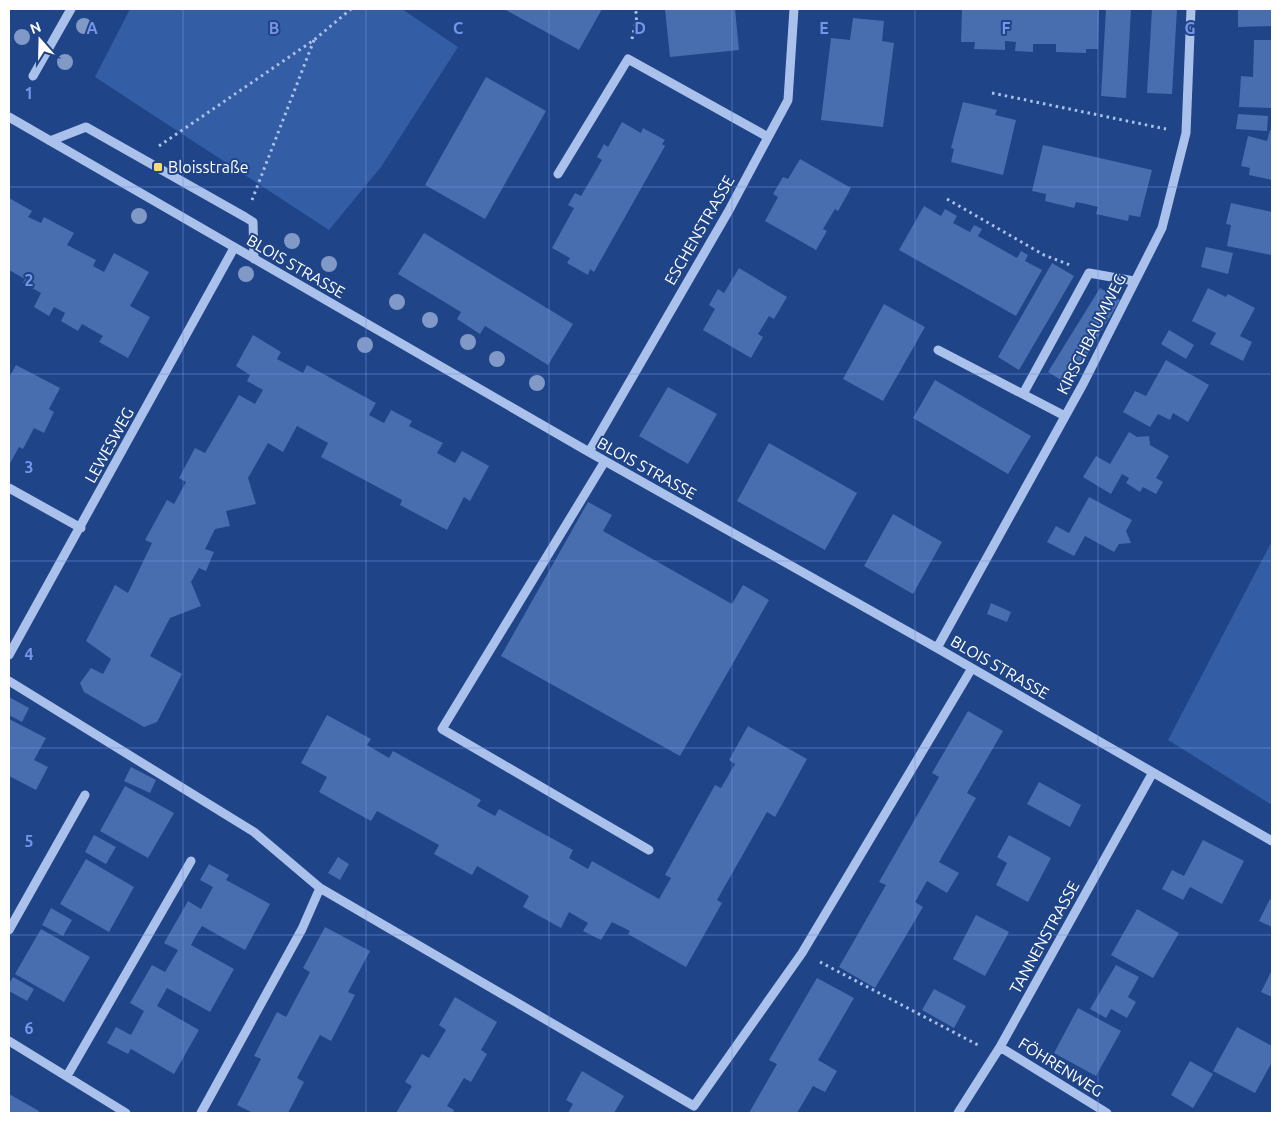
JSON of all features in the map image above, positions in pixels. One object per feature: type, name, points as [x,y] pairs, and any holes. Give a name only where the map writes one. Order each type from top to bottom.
[{"type":"street","points":[[33,76],[71,9]]},
{"type":"street","name":"ESCHENSTRASSE","points":[[589,452],[788,100],[794,9]]},
{"type":"street","name":"KIRSCHBAUMWEG","points":[[937,648],[1065,416],[1162,228],[1186,133],[1191,9]]},
{"type":"street","points":[[558,174],[628,59],[768,137]]},
{"type":"street","name":"BLOIS STRASSE","points":[[9,117],[589,452],[937,648],[1272,842]]},
{"type":"street","points":[[50,141],[86,127],[245,217],[253,222],[254,259]]},
{"type":"street","name":"LEWESWEG","points":[[9,655],[81,528],[234,248]]},
{"type":"street","points":[[1023,394],[1089,273],[1134,282]]},
{"type":"street","points":[[938,350],[1065,416]]},
{"type":"street","points":[[605,461],[442,729],[649,850]]},
{"type":"street","points":[[9,488],[81,528]]},
{"type":"street","points":[[9,681],[254,832],[320,888],[694,1106],[802,953],[972,668]]},
{"type":"street","name":"TANNENSTRASSE","points":[[958,1113],[998,1051],[1152,774]]},
{"type":"street","points":[[9,930],[85,795]]},
{"type":"street","points":[[67,1076],[191,861]]},
{"type":"street","points":[[201,1113],[302,930],[320,888]]},
{"type":"street","points":[[9,1041],[126,1113]]},
{"type":"street","name":"FÖHRENWEG","points":[[998,1051],[1107,1113]]},
{"type":"path","points":[[142,158],[314,40],[351,9]]},
{"type":"path","points":[[628,59],[637,16],[635,9]]},
{"type":"path","points":[[245,217],[314,40]]},
{"type":"path","points":[[992,93],[1186,133]]},
{"type":"path","points":[[947,199],[1044,255],[1089,273]]},
{"type":"path","points":[[802,953],[998,1051]]},
{"type":"shaded area","points":[[130,9],[402,9],[458,47],[381,167],[329,230],[95,77]]},
{"type":"shaded area","points":[[1272,541],[1272,805],[1168,740]]},
{"type":"building","points":[[504,9],[602,9],[579,50]]},
{"type":"building","points":[[665,9],[735,9],[739,50],[670,57]]},
{"type":"building","points":[[962,9],[1099,9],[1098,49],[1086,49],[1086,53],[1056,52],[1056,44],[1033,44],[1033,52],[1015,51],[1016,42],[1005,41],[1005,50],[974,49],[975,42],[961,42]]},
{"type":"building","points":[[1106,9],[1131,9],[1126,98],[1101,96]]},
{"type":"building","points":[[1152,9],[1177,9],[1172,94],[1147,93]]},
{"type":"building","points":[[1238,9],[1272,9],[1272,26],[1238,27]]},
{"type":"building","points":[[853,18],[884,21],[882,41],[894,43],[883,127],[821,120],[831,38],[850,40]]},
{"type":"building","points":[[1254,40],[1272,40],[1272,108],[1239,107],[1241,76],[1253,77]]},
{"type":"building","points":[[486,77],[546,111],[485,219],[425,185]]},
{"type":"building","points":[[963,102],[997,110],[995,115],[1016,120],[1003,175],[951,162],[954,149],[951,148]]},
{"type":"building","points":[[1238,114],[1268,116],[1267,131],[1236,129]]},
{"type":"building","points":[[622,122],[641,133],[643,128],[665,140],[662,144],[665,146],[594,272],[590,269],[588,275],[567,263],[570,258],[552,248],[574,208],[568,205],[575,193],[581,196],[602,160],[597,157],[604,144],[608,147]]},
{"type":"building","points":[[1270,130],[1272,130],[1272,180],[1249,175],[1250,168],[1241,166],[1248,136],[1267,141]]},
{"type":"building","points":[[1043,145],[1152,170],[1140,217],[1129,215],[1128,221],[1096,214],[1098,207],[1086,204],[1076,202],[1074,208],[1045,201],[1046,194],[1032,191]]},
{"type":"building","points":[[800,159],[851,188],[838,211],[835,209],[823,229],[827,231],[816,250],[765,221],[778,197],[773,194],[783,177],[788,179]]},
{"type":"building","points":[[9,198],[32,211],[28,217],[41,223],[44,217],[74,233],[67,245],[96,260],[93,266],[104,272],[114,253],[149,272],[130,306],[150,317],[128,358],[99,342],[103,336],[82,324],[78,331],[61,321],[65,313],[54,307],[49,316],[34,307],[41,293],[23,283],[25,279],[9,270]]},
{"type":"building","points":[[1231,203],[1272,212],[1271,255],[1227,246],[1231,225],[1226,224]]},
{"type":"building","points":[[924,206],[941,216],[945,209],[957,216],[953,223],[970,232],[974,225],[982,229],[978,236],[1017,258],[1021,251],[1028,255],[1025,261],[1042,270],[1016,316],[899,250]]},
{"type":"building","points":[[424,233],[573,324],[548,365],[485,326],[480,334],[457,319],[461,312],[398,274]]},
{"type":"building","points":[[1206,247],[1233,253],[1228,274],[1201,267]]},
{"type":"building","points":[[1052,263],[1074,276],[1019,370],[998,357]]},
{"type":"building","points":[[739,268],[787,297],[774,319],[769,316],[758,334],[763,337],[751,358],[703,330],[715,309],[709,305],[718,289],[724,293]]},
{"type":"building","points":[[1100,288],[1120,300],[1069,385],[1048,372]]},
{"type":"building","points":[[1208,288],[1226,297],[1228,294],[1255,308],[1240,336],[1252,342],[1243,361],[1210,344],[1216,333],[1192,321]]},
{"type":"building","points":[[884,304],[925,327],[883,401],[843,379]]},
{"type":"building","points":[[1169,330],[1194,345],[1186,359],[1161,344]]},
{"type":"building","points":[[253,335],[281,352],[277,359],[303,373],[307,365],[376,403],[369,415],[384,423],[391,410],[412,421],[409,426],[443,443],[437,453],[455,463],[462,451],[489,466],[470,501],[464,497],[447,530],[400,505],[402,500],[321,457],[328,443],[297,426],[283,452],[268,443],[248,478],[256,504],[226,511],[230,526],[215,529],[205,549],[214,552],[206,571],[199,568],[191,582],[201,606],[170,618],[150,656],[182,674],[157,722],[144,727],[84,692],[80,683],[91,668],[103,674],[111,659],[86,641],[115,585],[128,593],[152,543],[145,540],[167,500],[174,504],[186,482],[179,478],[195,448],[205,453],[239,395],[255,404],[263,390],[247,381],[250,375],[236,366]]},
{"type":"building","points":[[1166,360],[1209,385],[1188,422],[1173,413],[1170,420],[1158,414],[1150,427],[1123,412],[1135,391],[1146,396]]},
{"type":"building","points":[[16,365],[60,388],[49,409],[54,412],[44,433],[34,428],[23,449],[19,447],[9,465],[9,378]]},
{"type":"building","points":[[935,380],[1031,436],[1008,474],[913,418]]},
{"type":"building","points":[[668,387],[717,414],[688,464],[639,436]]},
{"type":"building","points":[[1129,432],[1137,437],[1149,436],[1150,445],[1169,456],[1156,478],[1163,482],[1156,494],[1143,487],[1140,492],[1126,483],[1129,478],[1122,474],[1111,494],[1083,477],[1096,456],[1110,464]]},
{"type":"building","points":[[769,443],[857,493],[825,550],[737,501]]},
{"type":"building","points":[[1089,497],[1132,520],[1126,531],[1131,543],[1119,544],[1114,552],[1085,536],[1074,556],[1047,542],[1056,526],[1069,533]]},
{"type":"building","points":[[588,502],[612,515],[603,531],[732,604],[743,585],[769,600],[680,756],[501,656]]},
{"type":"building","points":[[893,514],[942,542],[913,594],[864,566]]},
{"type":"building","points":[[991,603],[1011,612],[1007,622],[987,614]]},
{"type":"building","points":[[9,697],[29,708],[22,722],[9,715]]},
{"type":"building","points":[[968,711],[1003,731],[967,793],[976,798],[939,862],[959,873],[947,893],[927,881],[915,902],[923,907],[875,988],[839,967],[886,885],[879,882],[939,777],[932,773]]},
{"type":"building","points":[[327,715],[371,739],[367,745],[389,758],[393,751],[481,800],[477,806],[495,816],[499,809],[573,850],[569,858],[588,869],[592,861],[659,899],[671,878],[665,875],[715,785],[721,788],[735,764],[729,760],[748,726],[807,759],[775,817],[767,812],[717,900],[722,903],[686,967],[628,934],[630,931],[612,922],[601,940],[583,931],[588,923],[569,912],[561,928],[523,907],[529,896],[477,866],[472,875],[434,854],[439,845],[377,811],[371,821],[319,792],[327,777],[301,763]]},
{"type":"building","points":[[9,719],[46,738],[34,760],[48,767],[36,790],[9,776]]},
{"type":"building","points":[[131,767],[156,780],[150,793],[124,781]]},
{"type":"building","points":[[1039,782],[1081,805],[1070,827],[1027,804]]},
{"type":"building","points":[[125,786],[174,813],[148,858],[100,831]]},
{"type":"building","points":[[94,835],[116,847],[106,864],[85,852]]},
{"type":"building","points":[[1009,835],[1051,858],[1028,902],[996,885],[1007,863],[997,857]]},
{"type":"building","points":[[1203,840],[1244,861],[1222,904],[1190,887],[1183,900],[1162,889],[1172,870],[1184,876]]},
{"type":"building","points":[[338,857],[349,864],[340,880],[328,873]]},
{"type":"building","points":[[86,859],[134,887],[109,932],[60,904]]},
{"type":"building","points":[[209,864],[229,875],[226,880],[270,904],[245,950],[202,926],[197,934],[191,945],[234,969],[210,1012],[167,988],[157,1006],[199,1030],[174,1074],[131,1049],[128,1054],[107,1043],[116,1027],[131,1035],[144,1011],[130,1003],[152,965],[165,972],[178,950],[164,943],[188,901],[201,909],[213,887],[200,880]]},
{"type":"building","points":[[1270,899],[1272,901],[1272,927],[1259,921]]},
{"type":"building","points":[[51,908],[72,920],[63,936],[42,925]]},
{"type":"building","points":[[1137,909],[1179,933],[1153,978],[1111,955]]},
{"type":"building","points":[[976,915],[1009,932],[985,976],[953,959]]},
{"type":"building","points":[[325,927],[370,951],[348,992],[355,995],[331,1041],[320,1035],[297,1078],[304,1082],[288,1113],[253,1113],[237,1105],[261,1059],[254,1056],[277,1012],[286,1017],[310,972],[303,968]]},
{"type":"building","points":[[41,929],[90,957],[64,1002],[15,974]]},
{"type":"building","points":[[1116,965],[1139,977],[1128,997],[1136,1002],[1127,1018],[1111,1009],[1106,1018],[1090,1009]]},
{"type":"building","points":[[1272,970],[1272,997],[1261,992]]},
{"type":"building","points":[[13,977],[34,989],[27,1001],[9,991],[9,984]]},
{"type":"building","points":[[817,978],[854,998],[818,1060],[837,1071],[825,1092],[813,1086],[797,1113],[749,1113],[777,1064],[769,1060]]},
{"type":"building","points":[[934,989],[966,1006],[954,1028],[922,1010]]},
{"type":"building","points":[[455,997],[497,1022],[481,1050],[487,1054],[471,1082],[464,1078],[447,1106],[454,1110],[453,1113],[396,1113],[412,1086],[405,1082],[422,1054],[429,1058],[446,1030],[439,1025]]},
{"type":"building","points":[[1078,1008],[1121,1031],[1096,1076],[1054,1053]]},
{"type":"building","points":[[1237,1027],[1272,1046],[1272,1062],[1255,1093],[1213,1071]]},
{"type":"building","points":[[1190,1061],[1213,1074],[1193,1108],[1171,1095]]},
{"type":"building","points":[[582,1071],[624,1096],[614,1113],[568,1113],[573,1104],[566,1100]]},
{"type":"building","points":[[9,1094],[39,1111],[38,1113],[9,1113]]},
{"type":"place","name":"Bloisstraße","points":[[158,167]]}]
